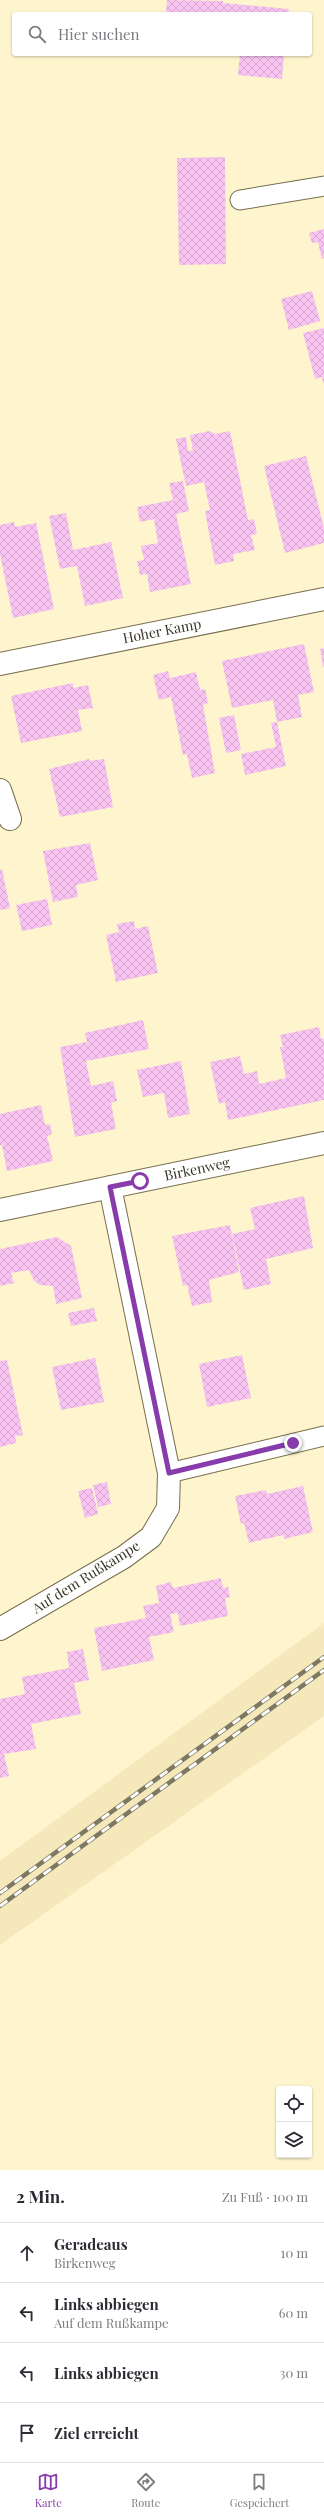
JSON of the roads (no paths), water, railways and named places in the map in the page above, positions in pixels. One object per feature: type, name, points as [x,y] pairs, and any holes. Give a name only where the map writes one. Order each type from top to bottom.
[{"type":"street","name":"Hoher Kamp","points":[[0,664],[324,599]]},
{"type":"street","points":[[0,790],[10,819]]},
{"type":"street","name":"Birkenweg","points":[[0,1210],[324,1143]]},
{"type":"street","name":"Auf dem Rußkampe","points":[[0,1629],[124,1557],[151,1537],[168,1508],[169,1473],[110,1187]]},
{"type":"lane","points":[[240,200],[324,186]]},
{"type":"lane","points":[[169,1473],[324,1436]]},
{"type":"railway","points":[[0,1893],[324,1657]]},
{"type":"railway","points":[[0,1906],[324,1670]]}]
